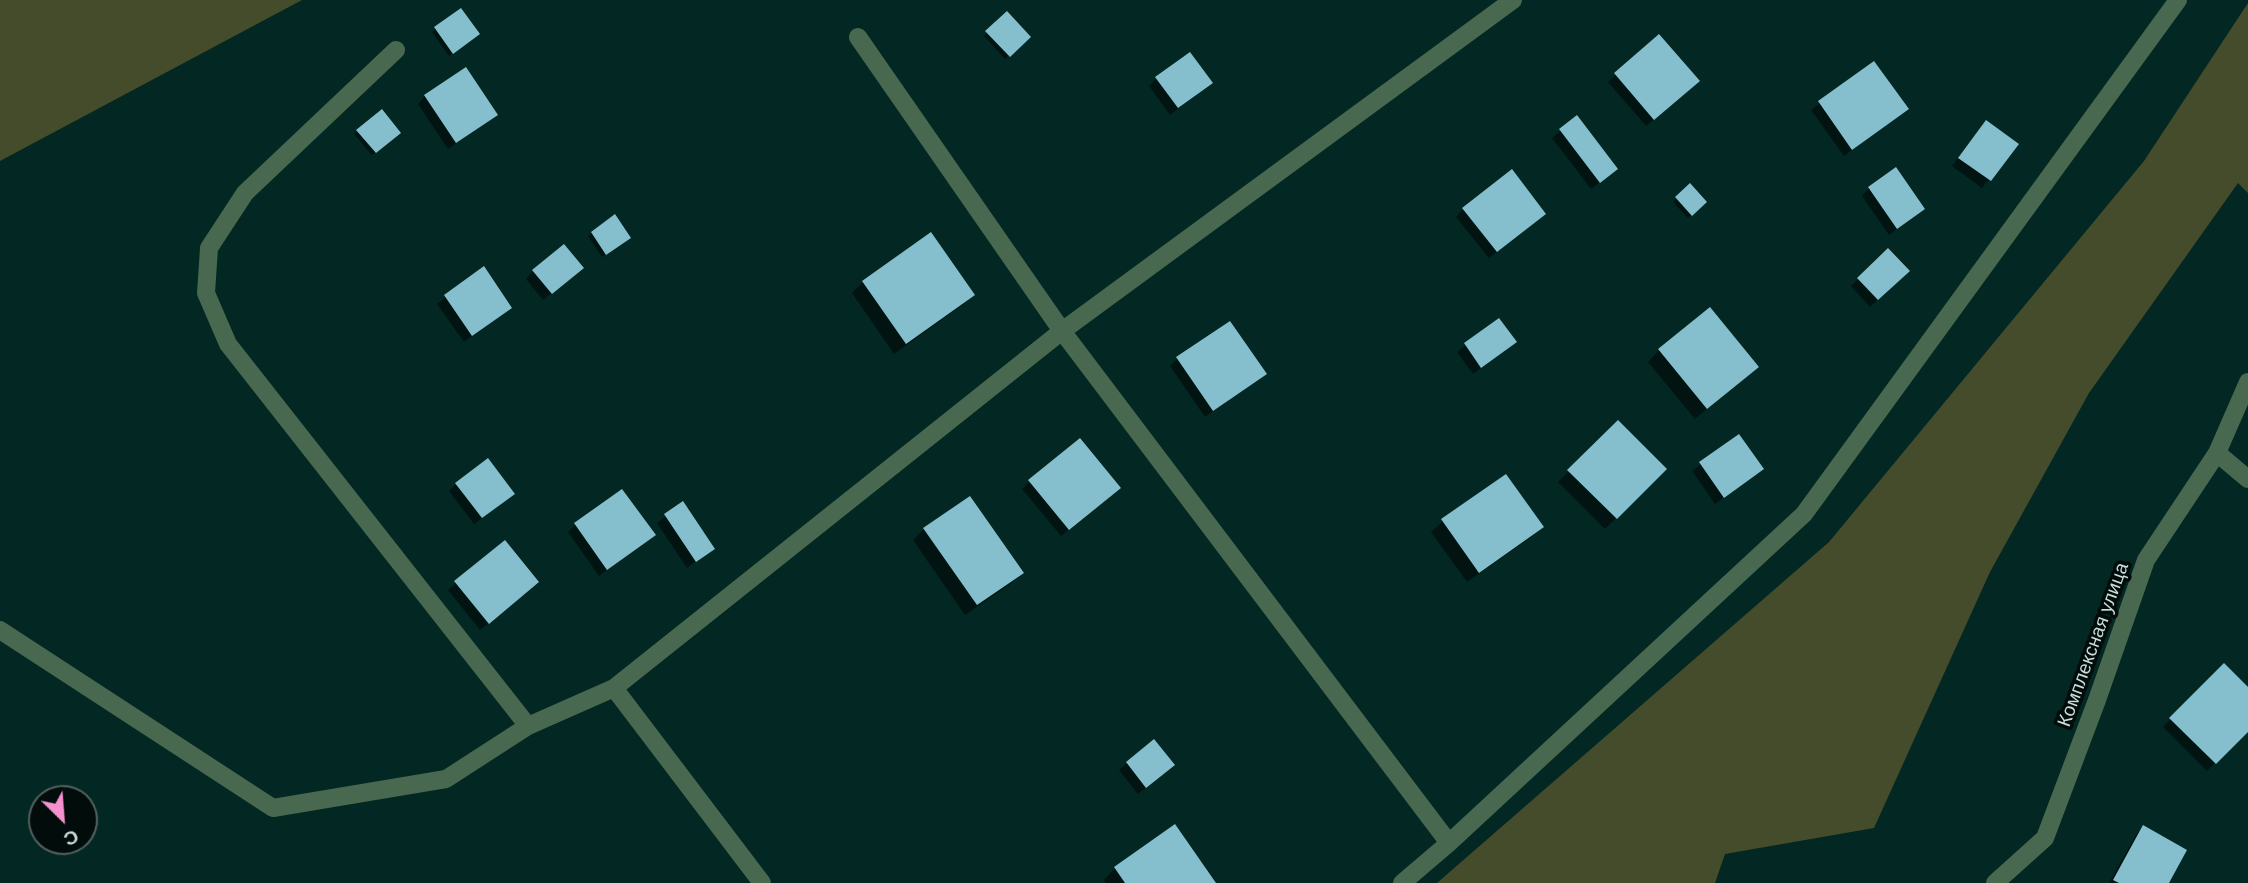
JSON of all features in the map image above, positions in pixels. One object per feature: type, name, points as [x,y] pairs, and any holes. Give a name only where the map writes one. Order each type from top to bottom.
[{"type":"street","points":[[0,630],[273,808],[446,779],[528,726],[614,688],[1062,331],[1513,0]]},
{"type":"street","points":[[1402,883],[1449,843],[1804,514],[2178,0]]},
{"type":"street","points":[[858,37],[1062,331],[1449,843]]},
{"type":"street","points":[[396,50],[245,193],[209,248],[206,293],[228,344],[528,726]]},
{"type":"street","name":"Комплексная улица","points":[[1995,883],[2045,838],[2146,560],[2217,453],[2248,382]]},
{"type":"street","points":[[2217,453],[2248,479]]},
{"type":"street","points":[[614,688],[762,883]]},
{"type":"green space","points":[[0,0],[302,0],[0,161]]},
{"type":"green space","points":[[2248,3],[2248,193],[2238,183],[2089,393],[1990,572],[1874,828],[1725,854],[1715,883],[1437,883],[1829,542],[2144,161]]},
{"type":"building","points":[[461,8],[480,34],[453,54],[434,27]]},
{"type":"building","points":[[1007,11],[1031,37],[1010,57],[985,31]]},
{"type":"building","points":[[1659,34],[1700,81],[1654,120],[1614,73]]},
{"type":"building","points":[[1190,52],[1213,83],[1178,108],[1155,77]]},
{"type":"building","points":[[1874,61],[1909,109],[1852,150],[1818,101]]},
{"type":"building","points":[[466,67],[498,115],[456,143],[424,95]]},
{"type":"building","points":[[382,109],[401,133],[376,153],[356,130]]},
{"type":"building","points":[[1577,115],[1618,169],[1600,183],[1559,129]]},
{"type":"building","points":[[1986,120],[2019,144],[1991,181],[1958,158]]},
{"type":"building","points":[[1896,167],[1925,209],[1897,229],[1868,187]]},
{"type":"building","points":[[1512,169],[1546,214],[1497,252],[1462,208]]},
{"type":"building","points":[[1690,183],[1707,202],[1692,216],[1675,197]]},
{"type":"building","points":[[615,214],[631,238],[606,255],[591,232]]},
{"type":"building","points":[[931,232],[975,295],[906,344],[862,281]]},
{"type":"building","points":[[564,244],[584,268],[552,294],[532,270]]},
{"type":"building","points":[[1888,248],[1910,271],[1878,300],[1857,278]]},
{"type":"building","points":[[484,266],[512,308],[472,336],[444,295]]},
{"type":"building","points":[[1710,307],[1759,367],[1707,409],[1658,349]]},
{"type":"building","points":[[1499,318],[1517,342],[1481,368],[1464,343]]},
{"type":"building","points":[[1230,321],[1267,374],[1213,411],[1176,357]]},
{"type":"building","points":[[1618,420],[1667,469],[1617,519],[1567,470]]},
{"type":"building","points":[[1739,434],[1764,469],[1724,498],[1699,462]]},
{"type":"building","points":[[1080,438],[1121,488],[1069,530],[1028,480]]},
{"type":"building","points":[[488,458],[515,494],[482,518],[455,483]]},
{"type":"building","points":[[1506,474],[1544,527],[1479,573],[1441,519]]},
{"type":"building","points":[[622,489],[656,535],[607,570],[574,523]]},
{"type":"building","points":[[970,496],[1024,573],[977,605],[923,528]]},
{"type":"building","points":[[683,501],[715,549],[696,562],[664,514]]},
{"type":"building","points":[[505,540],[539,582],[489,624],[454,581]]},
{"type":"building","points":[[2224,663],[2248,687],[2248,732],[2216,764],[2169,718]]},
{"type":"building","points":[[1154,739],[1175,765],[1146,788],[1126,762]]},
{"type":"building","points":[[1175,824],[1216,883],[1125,883],[1114,867]]},
{"type":"building","points":[[2143,825],[2187,850],[2169,883],[2119,883],[2113,880]]}]
